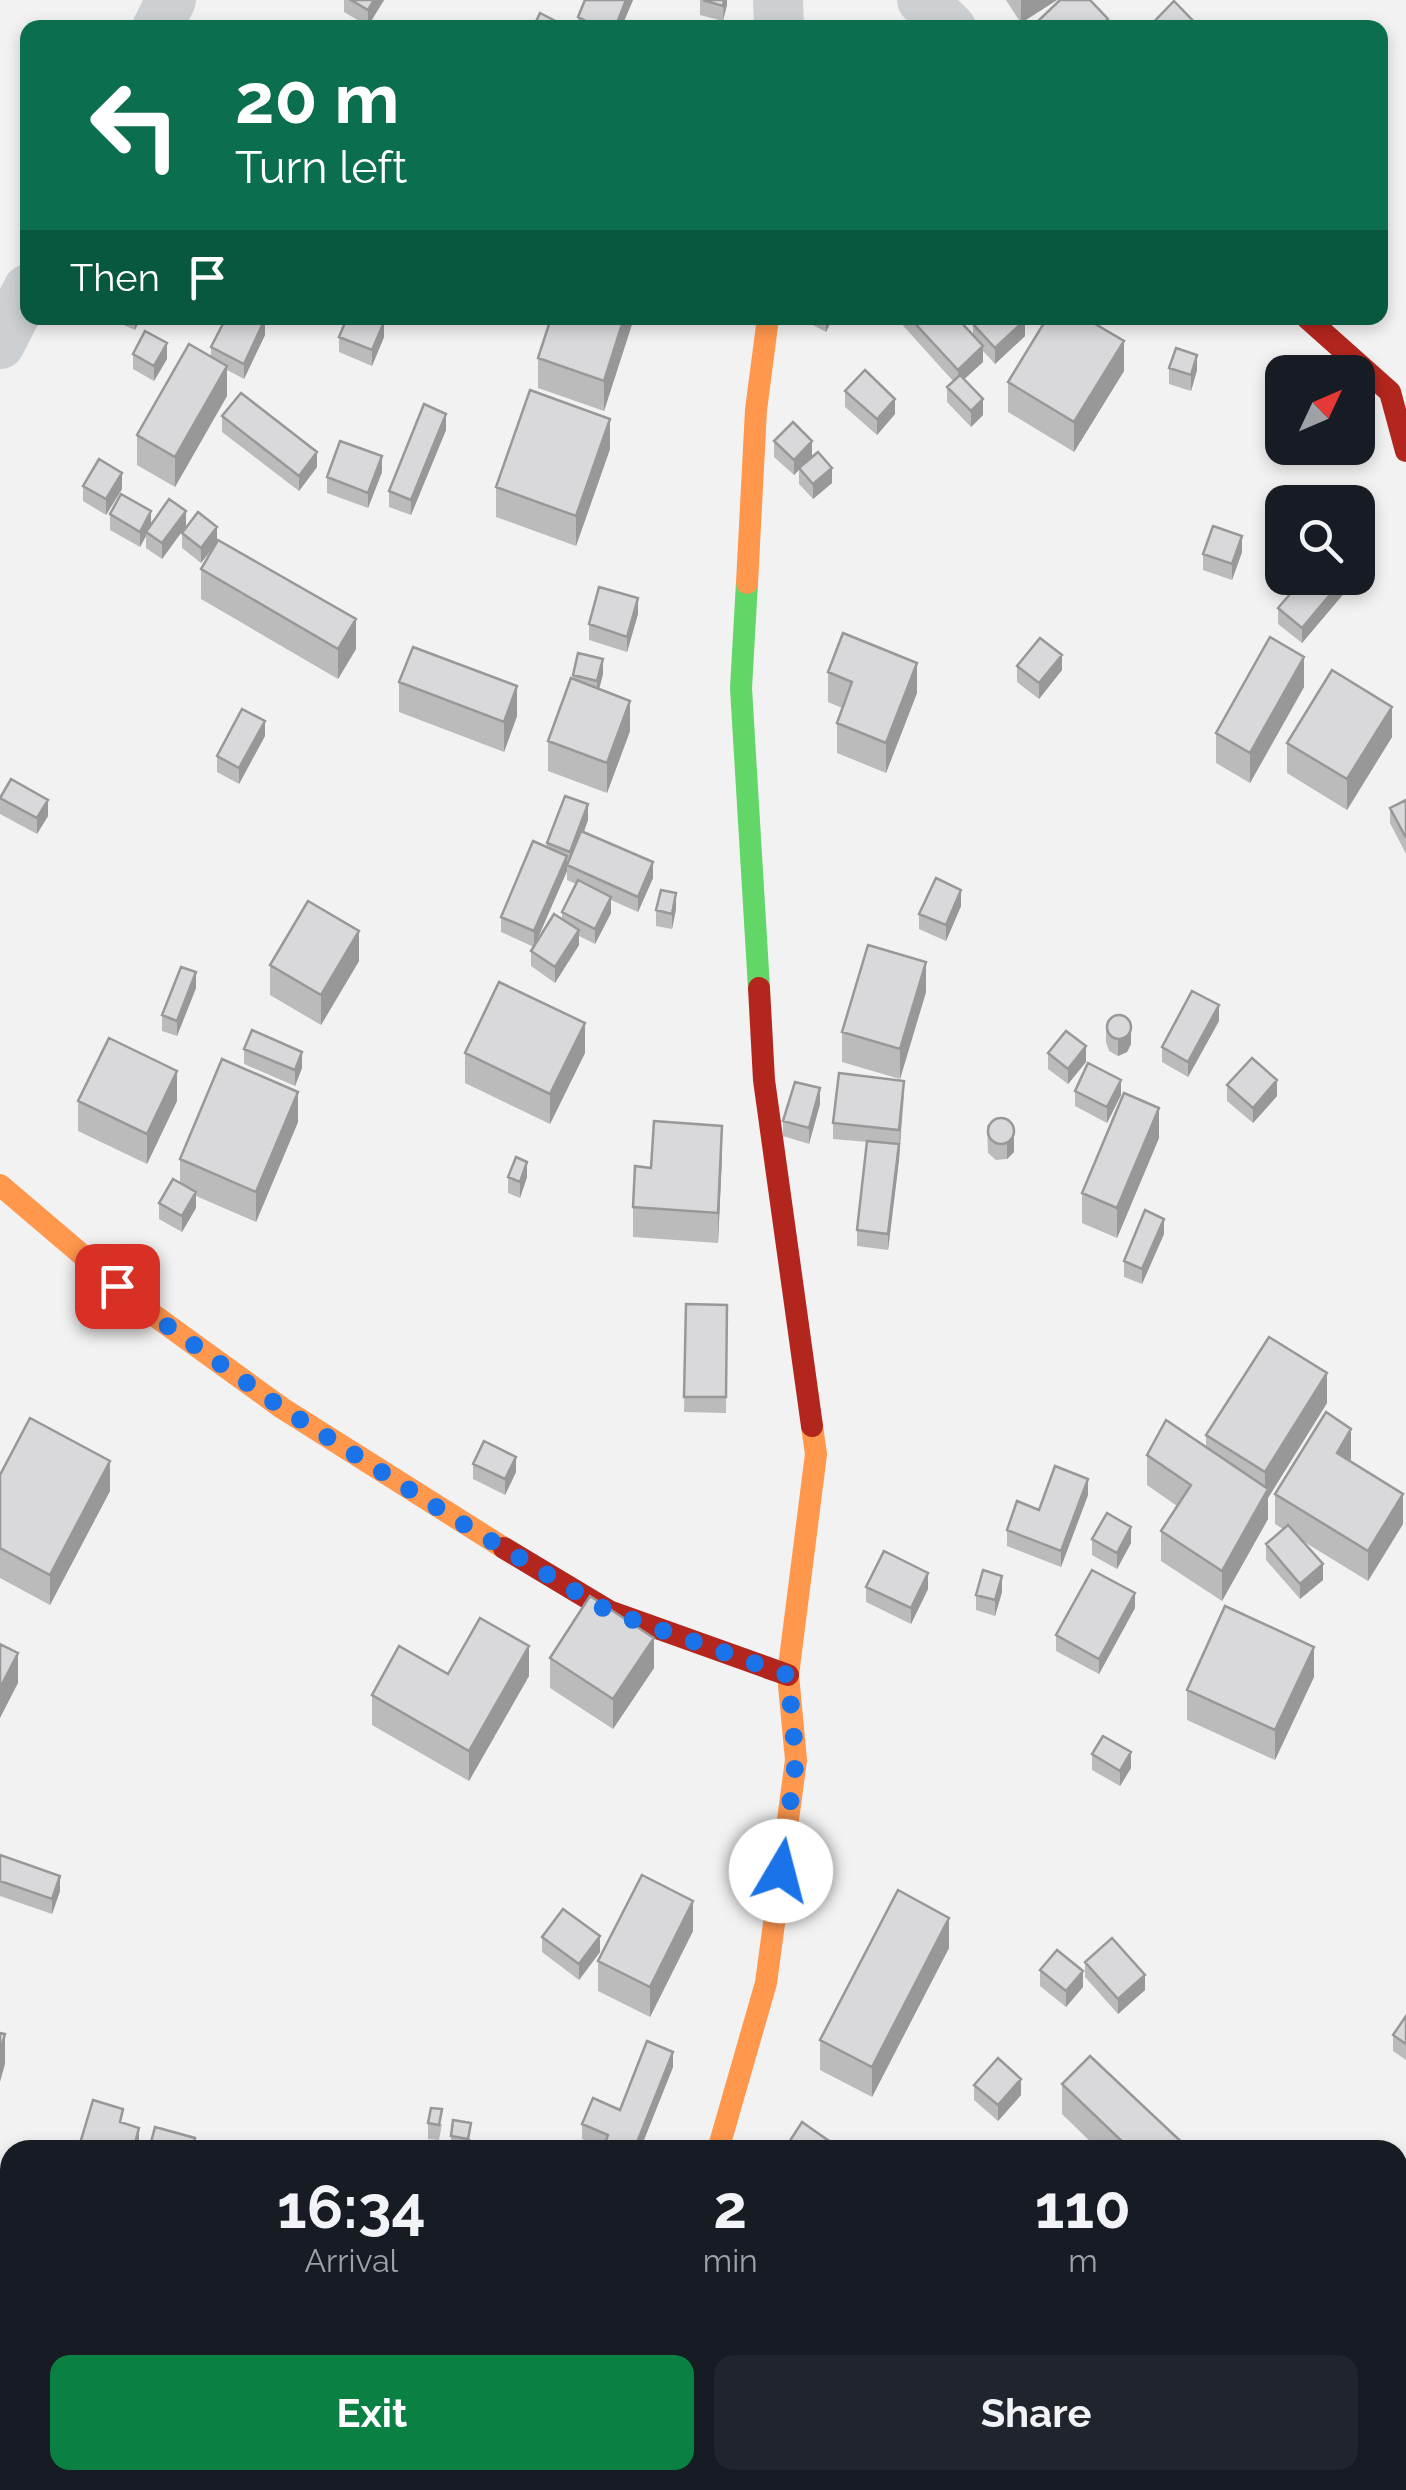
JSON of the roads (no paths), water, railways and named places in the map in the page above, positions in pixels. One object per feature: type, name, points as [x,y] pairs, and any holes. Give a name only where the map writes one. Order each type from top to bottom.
[{"type":"street","points":[[922,0],[943,20]]},
{"type":"street","points":[[0,344],[20,305]]},
{"type":"street","points":[[721,2140],[766,1983],[796,1760],[788,1675],[816,1454],[764,1080],[741,688],[756,410],[767,325]]},
{"type":"street","points":[[1315,325],[1398,396],[1406,451]]},
{"type":"street","points":[[0,1186],[148,1312],[282,1408],[455,1519],[608,1611],[788,1675]]}]
